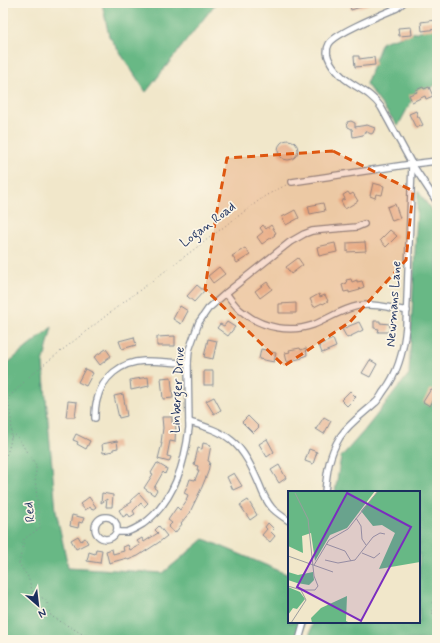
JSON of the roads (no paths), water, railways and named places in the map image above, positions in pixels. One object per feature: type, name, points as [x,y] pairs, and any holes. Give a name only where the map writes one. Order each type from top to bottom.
[{"type":"street","points":[[403,3],[397,8],[335,38],[329,44],[327,50],[328,58],[331,64],[345,79],[370,95],[381,106],[412,164],[437,202]]},
{"type":"street","points":[[292,182],[437,161]]},
{"type":"street","name":"Newmans Lane","points":[[325,491],[331,455],[341,436],[348,426],[377,402],[396,371],[405,342],[412,164]]},
{"type":"street","name":"Linberger Drive","points":[[117,532],[126,532],[149,520],[166,500],[176,479],[182,464],[188,438],[189,350],[200,322],[208,309],[290,242],[304,234],[322,230],[357,227],[364,224]]},
{"type":"street","points":[[226,293],[236,307],[253,319],[278,328],[287,329],[313,325],[338,313],[356,307],[374,305],[406,311]]},
{"type":"street","points":[[95,418],[100,390],[113,372],[132,363],[143,361],[188,363]]},
{"type":"street","points":[[189,422],[212,429],[236,444],[247,460],[265,497],[272,507],[288,520]]},
{"type":"street","name":"Linberger Drive","points":[[102,518],[113,518],[117,524],[117,532],[113,538],[102,538],[96,533],[96,522],[102,518]]},
{"type":"street","points":[[299,640],[304,623]]}]
